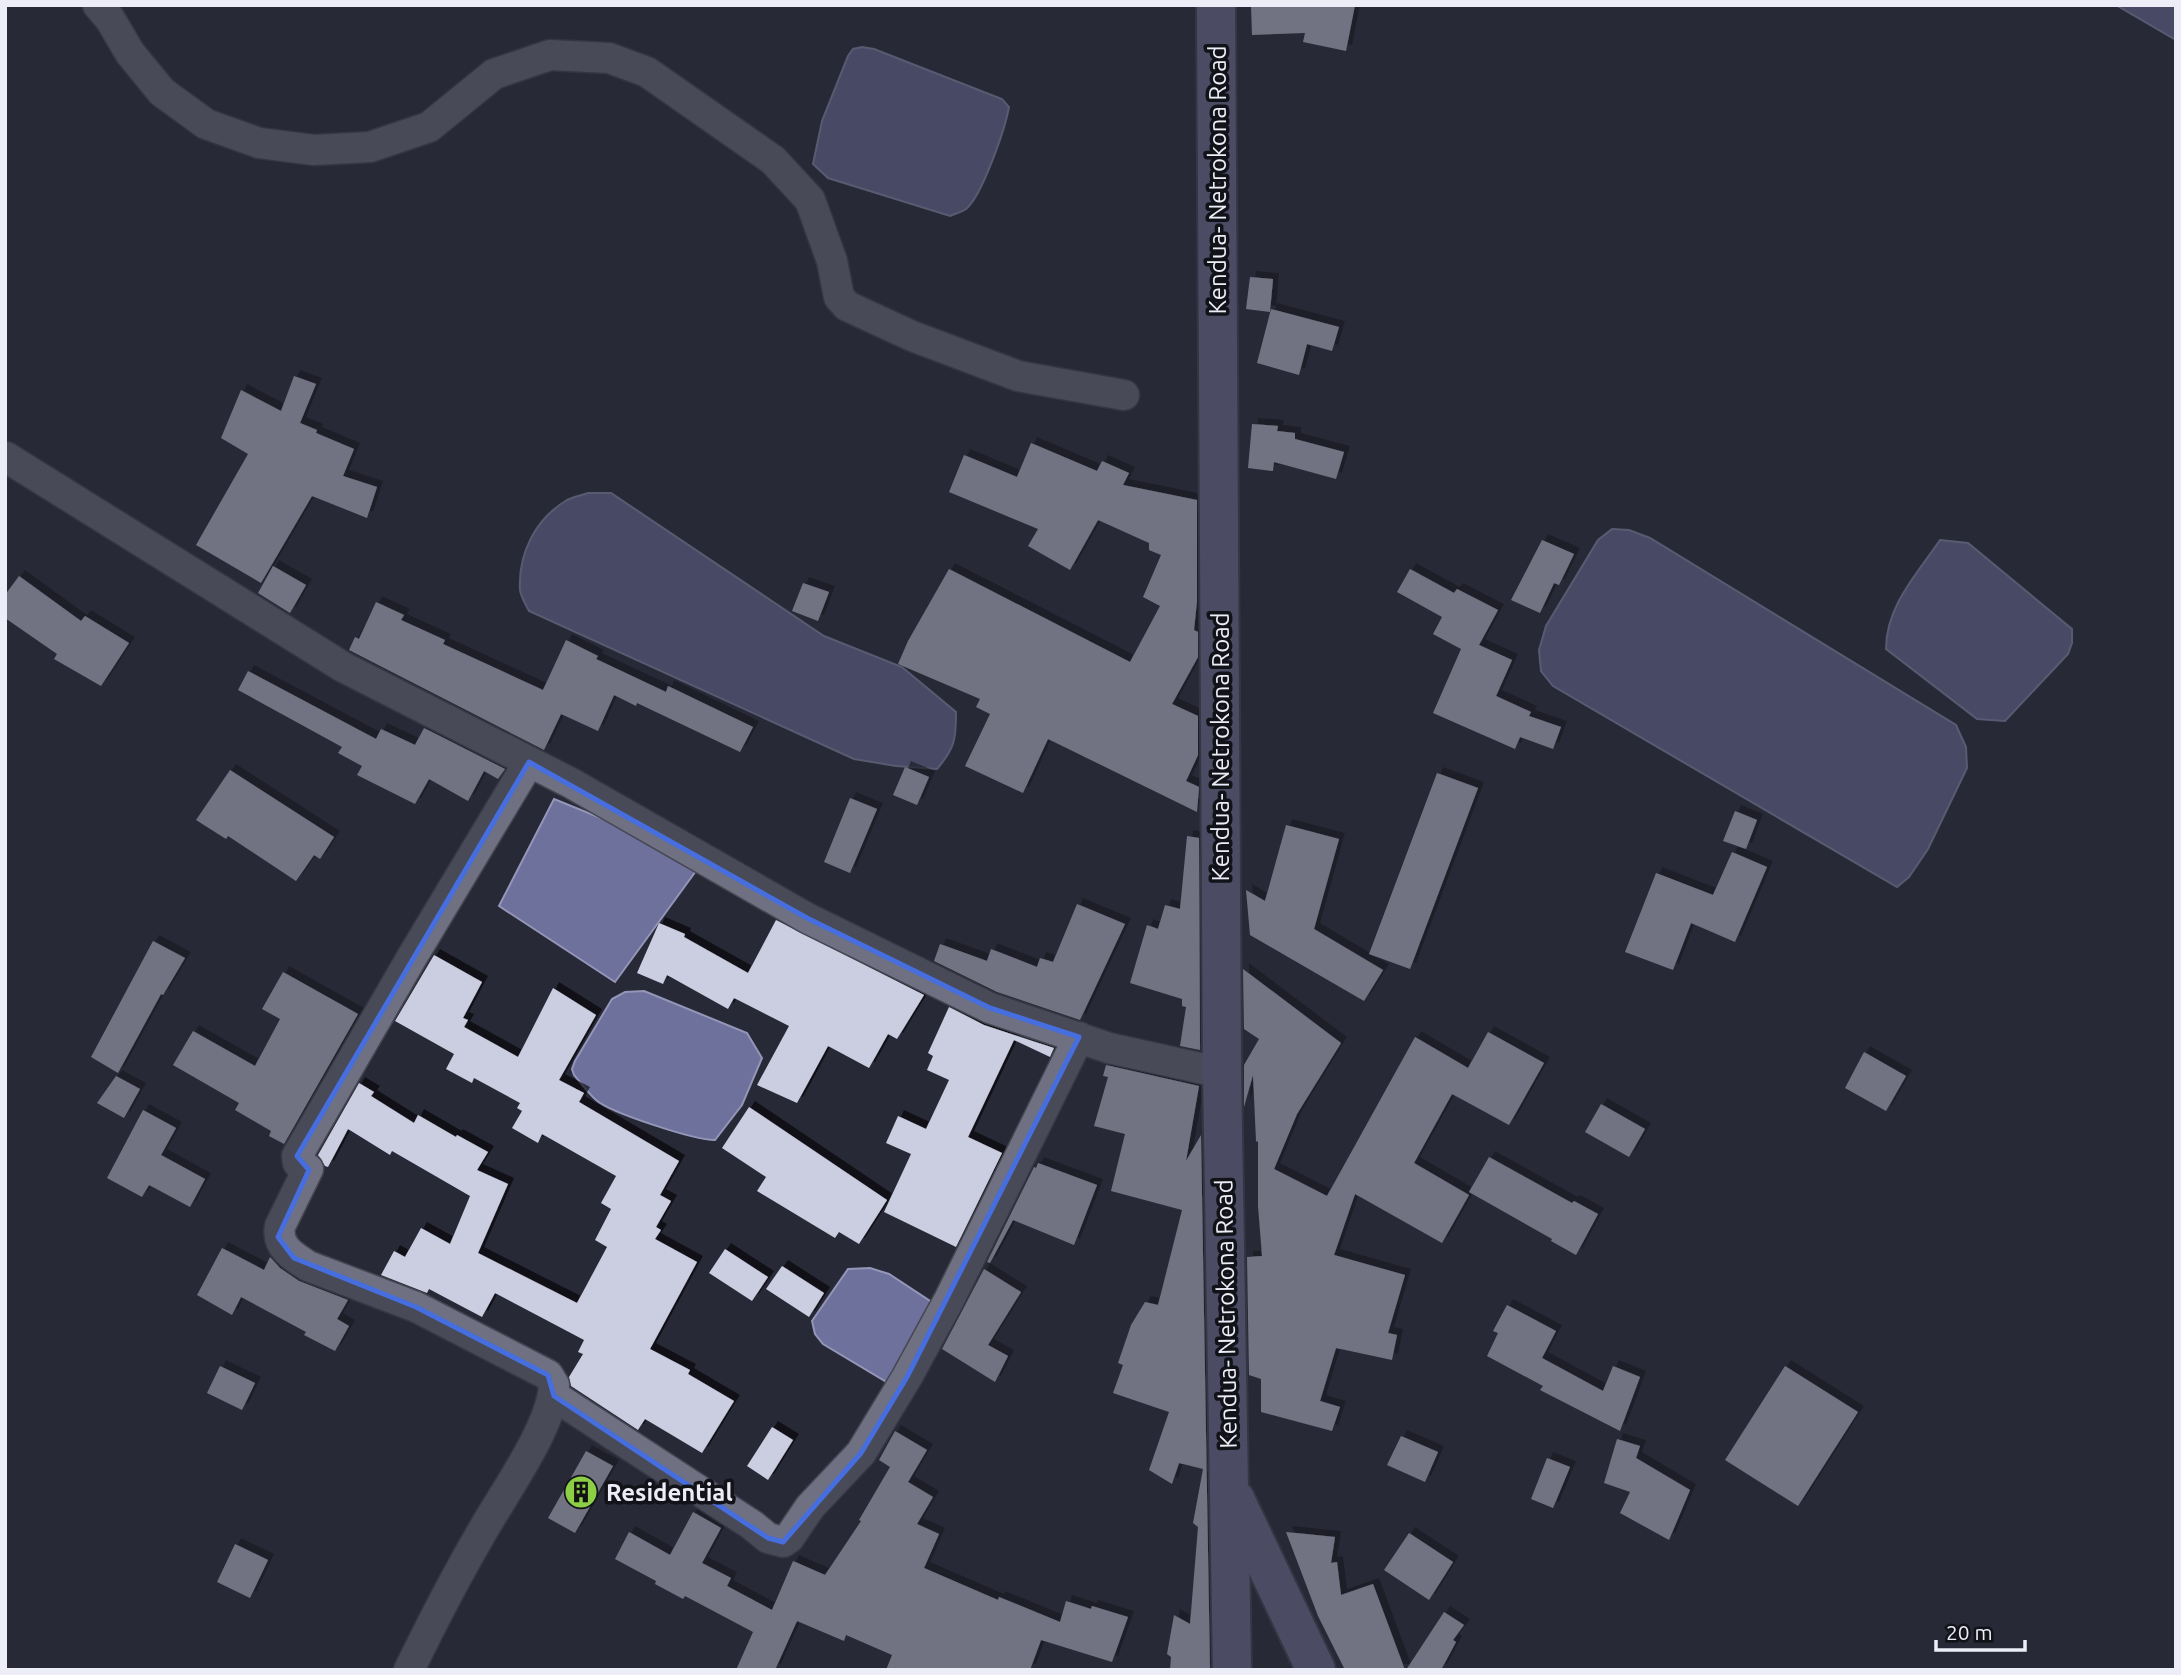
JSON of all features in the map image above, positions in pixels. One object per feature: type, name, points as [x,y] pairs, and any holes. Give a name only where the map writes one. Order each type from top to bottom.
[{"type":"main road","name":"Kendua- Netrokona Road","points":[[1216,5],[1222,1073],[1232,1670]]},
{"type":"main road","points":[[1230,1488],[1316,1670]]},
{"type":"street","points":[[98,5],[110,19],[130,53],[162,92],[206,124],[258,143],[314,150],[370,147],[429,127],[494,74],[550,55],[609,58],[646,72],[773,160],[810,200],[832,261],[839,297],[847,306],[912,336],[1018,376],[1124,395]]},
{"type":"street","points":[[6,457],[343,667],[571,783],[807,918],[990,1009],[1109,1048],[1222,1073]]},
{"type":"street","points":[[409,1670],[478,1538],[539,1433],[551,1409],[554,1385],[548,1375],[416,1307],[308,1266],[294,1258],[278,1237],[280,1226],[308,1169],[298,1163],[297,1156],[529,762]]},
{"type":"street","points":[[554,1396],[768,1538],[783,1542],[789,1538],[810,1507],[861,1453],[908,1377],[1079,1037]]},
{"type":"highlighted area","points":[[529,762],[807,918],[990,1008],[1079,1037],[907,1377],[861,1453],[783,1542],[768,1538],[554,1396],[548,1375],[416,1307],[294,1258],[278,1237],[309,1170],[297,1156]]},
{"type":"water","points":[[2116,5],[2176,5],[2176,40]]},
{"type":"water","points":[[853,49],[874,49],[1002,99],[1009,107],[986,177],[972,202],[964,210],[950,216],[828,178],[813,164],[822,121],[848,56]]},
{"type":"water","points":[[588,493],[611,493],[824,636],[902,667],[956,712],[953,743],[943,762],[937,769],[854,759],[529,611],[521,593],[520,577],[531,539],[546,517],[556,508],[569,499]]},
{"type":"water","points":[[1612,529],[1629,530],[1650,538],[1956,725],[1966,747],[1967,768],[1928,849],[1909,877],[1897,887],[1553,686],[1541,671],[1539,650],[1546,626],[1598,540]]},
{"type":"water","points":[[1940,540],[1968,543],[2072,629],[2072,643],[2068,654],[2005,721],[1977,719],[1886,649],[1887,633],[1897,605]]},
{"type":"water","points":[[554,799],[704,860],[615,982],[499,906]]},
{"type":"water","points":[[644,991],[747,1033],[762,1058],[742,1105],[715,1140],[672,1131],[618,1112],[596,1100],[574,1075],[572,1069],[575,1061],[612,999],[625,992]]},
{"type":"water","points":[[870,1268],[889,1274],[930,1301],[932,1308],[890,1384],[823,1344],[815,1334],[812,1321],[848,1269]]},
{"type":"building","points":[[1251,5],[1355,5],[1346,51],[1303,42],[1305,33],[1252,35]]},
{"type":"building","points":[[1250,277],[1273,279],[1270,312],[1246,309]]},
{"type":"building","points":[[1271,309],[1339,327],[1332,351],[1307,344],[1299,375],[1257,363]]},
{"type":"building","points":[[294,376],[316,384],[300,423],[354,449],[343,476],[377,487],[367,518],[312,496],[261,583],[196,545],[248,454],[221,438],[241,390],[281,411]]},
{"type":"building","points":[[1252,424],[1278,426],[1277,431],[1295,433],[1295,439],[1344,452],[1336,479],[1274,462],[1273,471],[1248,468]]},
{"type":"building","points":[[1031,443],[1097,471],[1102,461],[1129,473],[1123,485],[1197,500],[1197,601],[1194,630],[1198,632],[1198,657],[1172,704],[1198,716],[1198,755],[1186,781],[1199,787],[1197,812],[1048,739],[1023,793],[965,766],[990,714],[976,707],[980,699],[898,664],[949,569],[1130,662],[1160,606],[1143,597],[1161,555],[1149,550],[1149,543],[1098,520],[1070,570],[1028,546],[1038,529],[949,492],[964,455],[1017,477]]},
{"type":"building","points":[[1542,540],[1574,554],[1559,585],[1554,583],[1540,613],[1511,600]]},
{"type":"building","points":[[273,566],[306,585],[290,613],[258,593]]},
{"type":"building","points":[[1410,569],[1454,593],[1457,589],[1498,610],[1479,645],[1512,660],[1496,696],[1531,712],[1529,716],[1561,727],[1553,749],[1520,737],[1515,749],[1433,713],[1461,649],[1433,634],[1442,617],[1397,592]]},
{"type":"building","points":[[19,576],[81,621],[85,616],[129,643],[101,686],[54,659],[57,654],[5,618],[5,595]]},
{"type":"building","points":[[803,583],[829,592],[818,621],[792,611]]},
{"type":"building","points":[[376,602],[404,615],[401,620],[445,640],[443,644],[543,690],[566,640],[598,656],[596,659],[666,692],[668,686],[753,727],[740,752],[637,703],[636,706],[614,695],[598,731],[561,714],[544,750],[349,650],[355,637],[359,639]]},
{"type":"building","points":[[248,671],[376,739],[381,729],[415,745],[424,728],[505,769],[498,779],[484,771],[468,801],[429,779],[415,804],[357,775],[362,766],[338,753],[342,747],[238,690]]},
{"type":"building","points":[[905,767],[929,777],[917,805],[893,795]]},
{"type":"building","points":[[230,770],[334,837],[320,859],[314,855],[296,881],[228,836],[226,839],[196,820]]},
{"type":"building","points":[[1437,773],[1478,788],[1410,969],[1369,954]]},
{"type":"building","points":[[850,798],[877,809],[850,873],[824,862]]},
{"type":"building","points":[[1735,811],[1757,820],[1746,849],[1723,841]]},
{"type":"building","points":[[1286,825],[1339,839],[1314,929],[1383,970],[1364,1001],[1250,935],[1246,890],[1265,901]]},
{"type":"building","points":[[1187,836],[1199,838],[1200,1050],[1180,1046],[1186,1007],[1182,1006],[1182,999],[1130,983],[1147,925],[1158,929],[1165,905],[1180,909]]},
{"type":"building","points":[[1732,852],[1767,867],[1735,942],[1691,923],[1673,970],[1625,952],[1656,873],[1713,895]]},
{"type":"building","points":[[1077,904],[1125,924],[1080,1020],[997,992],[934,961],[940,944],[987,961],[991,949],[1037,967],[1040,958],[1053,962]]},
{"type":"building","points":[[776,920],[924,995],[897,1039],[888,1034],[869,1068],[828,1046],[797,1103],[757,1085],[789,1026],[734,998],[728,1009],[667,975],[663,984],[637,973],[659,923],[685,934],[684,937],[748,973]]},
{"type":"building","points":[[153,941],[185,958],[163,995],[161,994],[118,1073],[91,1057]]},
{"type":"building","points":[[434,955],[482,982],[463,1018],[468,1020],[464,1027],[518,1057],[553,988],[596,1015],[559,1080],[584,1093],[579,1102],[679,1161],[660,1195],[671,1201],[656,1227],[661,1230],[655,1239],[697,1262],[650,1349],[690,1370],[688,1374],[734,1401],[702,1453],[645,1419],[638,1430],[571,1386],[569,1377],[583,1354],[578,1352],[584,1340],[495,1293],[482,1317],[429,1289],[427,1293],[381,1275],[394,1251],[405,1257],[421,1228],[450,1244],[470,1196],[392,1151],[390,1155],[348,1129],[328,1167],[325,1166],[318,1155],[359,1083],[374,1092],[371,1096],[414,1123],[418,1115],[488,1152],[477,1170],[508,1184],[478,1253],[577,1303],[607,1247],[595,1240],[611,1209],[601,1203],[616,1176],[542,1134],[538,1143],[512,1128],[522,1111],[517,1108],[520,1103],[474,1078],[472,1083],[446,1069],[454,1054],[395,1021]]},
{"type":"building","points":[[1243,969],[1341,1043],[1297,1114],[1274,1169],[1327,1196],[1415,1037],[1468,1068],[1488,1032],[1544,1063],[1509,1125],[1452,1094],[1414,1163],[1469,1195],[1442,1243],[1355,1194],[1334,1255],[1405,1275],[1388,1333],[1397,1335],[1392,1360],[1336,1348],[1320,1401],[1340,1407],[1332,1431],[1261,1412],[1261,1379],[1249,1375],[1247,1257],[1262,1256],[1253,1075],[1244,1107],[1244,1065],[1259,1039],[1244,1029]]},
{"type":"building","points":[[283,972],[358,1014],[284,1144],[269,1136],[271,1131],[235,1110],[239,1103],[173,1065],[193,1031],[255,1066],[280,1019],[262,1009]]},
{"type":"building","points":[[949,1007],[984,1025],[1054,1048],[1050,1057],[1014,1040],[968,1137],[1002,1153],[956,1247],[884,1212],[911,1154],[886,1143],[898,1116],[926,1129],[949,1080],[927,1070],[933,1056],[928,1053]]},
{"type":"building","points":[[1864,1052],[1906,1076],[1886,1111],[1845,1088]]},
{"type":"building","points":[[1106,1065],[1199,1086],[1186,1161],[1201,1135],[1210,1670],[1170,1670],[1171,1657],[1167,1654],[1174,1615],[1190,1624],[1198,1527],[1193,1523],[1203,1469],[1179,1463],[1172,1484],[1149,1470],[1169,1412],[1113,1393],[1123,1365],[1118,1363],[1131,1325],[1145,1302],[1158,1305],[1182,1210],[1111,1191],[1125,1134],[1094,1126],[1108,1077],[1103,1076]]},
{"type":"building","points":[[116,1076],[140,1089],[124,1118],[97,1103]]},
{"type":"building","points":[[1601,1104],[1645,1129],[1629,1157],[1585,1132]]},
{"type":"building","points":[[749,1107],[887,1200],[859,1244],[839,1232],[835,1238],[757,1191],[766,1177],[722,1148]]},
{"type":"building","points":[[143,1110],[176,1128],[161,1155],[205,1179],[190,1207],[149,1185],[142,1197],[107,1178]]},
{"type":"building","points":[[1489,1157],[1572,1203],[1574,1201],[1598,1214],[1576,1255],[1469,1192]]},
{"type":"building","points":[[1038,1163],[1097,1185],[1074,1245],[1013,1220],[990,1263],[987,1262],[1034,1167],[1036,1168]]},
{"type":"building","points":[[222,1248],[264,1270],[270,1257],[299,1281],[348,1300],[337,1319],[349,1326],[335,1351],[241,1297],[232,1315],[197,1295]]},
{"type":"building","points":[[725,1249],[768,1277],[752,1301],[709,1273]]},
{"type":"building","points":[[782,1266],[824,1293],[809,1317],[766,1289]]},
{"type":"building","points":[[984,1269],[1021,1292],[988,1345],[1008,1356],[995,1382],[942,1349]]},
{"type":"building","points":[[1507,1305],[1556,1331],[1542,1358],[1603,1391],[1613,1366],[1640,1377],[1620,1431],[1540,1390],[1543,1386],[1487,1356],[1498,1333],[1493,1331]]},
{"type":"building","points":[[220,1366],[255,1383],[242,1410],[207,1393]]},
{"type":"building","points":[[1785,1366],[1858,1412],[1798,1506],[1725,1460]]},
{"type":"building","points":[[772,1427],[793,1440],[768,1480],[747,1466]]},
{"type":"building","points":[[895,1431],[927,1450],[908,1482],[933,1497],[917,1524],[939,1534],[924,1568],[998,1600],[999,1597],[1060,1622],[1066,1601],[1128,1617],[1112,1662],[1041,1640],[1030,1670],[886,1670],[892,1655],[846,1635],[844,1641],[797,1621],[775,1670],[736,1670],[753,1632],[685,1596],[683,1599],[615,1559],[629,1532],[670,1555],[693,1512],[721,1528],[702,1563],[731,1578],[727,1586],[772,1610],[793,1561],[825,1575],[861,1521],[859,1520],[890,1467],[879,1460]]},
{"type":"building","points":[[1401,1436],[1438,1452],[1425,1482],[1387,1465]]},
{"type":"building","points":[[1617,1439],[1640,1446],[1636,1458],[1690,1490],[1669,1540],[1620,1513],[1630,1492],[1604,1483]]},
{"type":"building","name":"Residential","points":[[586,1451],[613,1466],[575,1533],[548,1518]]},
{"type":"building","points":[[1547,1458],[1570,1467],[1553,1508],[1531,1499]]},
{"type":"building","points":[[1286,1532],[1335,1537],[1331,1563],[1337,1562],[1341,1595],[1373,1584],[1405,1670],[1345,1670],[1318,1616]]},
{"type":"building","points":[[1409,1533],[1453,1562],[1429,1600],[1384,1570]]},
{"type":"building","points":[[235,1544],[268,1560],[250,1598],[217,1582]]},
{"type":"building","points":[[1444,1612],[1464,1625],[1453,1640],[1456,1642],[1441,1670],[1406,1670]]},
{"type":"place","name":"Residential","points":[[581,1492]]}]
